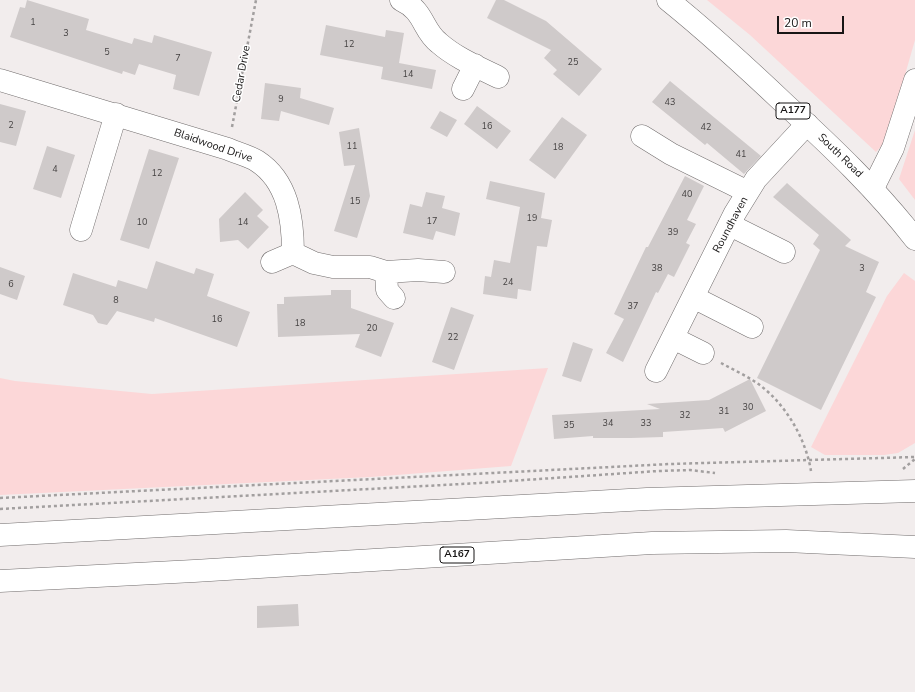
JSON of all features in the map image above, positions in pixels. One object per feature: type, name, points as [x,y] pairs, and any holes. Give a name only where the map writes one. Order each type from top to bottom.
[{"type":"main road","points":[[401,0],[419,13],[427,29],[438,43],[498,77]]},
{"type":"main road","name":"South Road","points":[[668,0],[711,35],[807,124],[873,188],[915,239]]},
{"type":"main road","points":[[463,89],[475,65]]},
{"type":"main road","name":"Blaidwood Drive","points":[[0,80],[228,149],[257,161],[272,176],[285,193],[292,222],[293,253]]},
{"type":"main road","points":[[873,188],[893,148],[915,80]]},
{"type":"main road","points":[[81,230],[116,114]]},
{"type":"main road","name":"Roundhaven","points":[[656,371],[748,192],[756,179],[807,124]]},
{"type":"main road","points":[[642,136],[671,154],[748,192]]},
{"type":"main road","points":[[730,226],[784,252]]},
{"type":"main road","points":[[272,262],[293,253],[314,263],[333,267],[370,267],[386,272],[418,270],[444,272]]},
{"type":"main road","points":[[386,272],[387,290],[394,298]]},
{"type":"main road","points":[[693,297],[752,327]]},
{"type":"main road","points":[[673,338],[703,353]]},
{"type":"main road","points":[[0,536],[647,499],[915,491]]},
{"type":"main road","name":"A167","points":[[0,581],[194,571],[652,543],[786,541],[915,547]]},
{"type":"path","name":"Cedar Drive","points":[[228,149],[256,0]]},
{"type":"path","points":[[703,353],[756,383],[771,396],[796,427],[809,460],[811,472]]},
{"type":"path","points":[[0,498],[663,464],[915,457]]},
{"type":"shaded area","points":[[707,0],[915,0],[915,40],[886,141],[876,152],[750,35]]},
{"type":"shaded area","points":[[915,130],[915,200],[899,179]]},
{"type":"shaded area","points":[[904,273],[915,281],[915,443],[898,453],[884,455],[825,455],[811,447],[887,296]]},
{"type":"shaded area","points":[[548,368],[511,466],[371,477],[0,495],[0,378],[15,381],[152,394]]},
{"type":"building","points":[[27,0],[89,19],[86,30],[132,44],[134,38],[152,43],[154,35],[212,52],[199,96],[173,89],[176,75],[139,64],[135,75],[123,71],[122,74],[10,37],[20,7],[25,8]]},
{"type":"building","points":[[496,0],[504,0],[546,21],[602,69],[579,96],[553,74],[557,70],[544,58],[551,50],[487,18]]},
{"type":"building","points":[[326,25],[385,37],[386,30],[404,33],[399,63],[436,70],[432,89],[381,79],[383,67],[320,55]]},
{"type":"building","points":[[670,81],[761,156],[744,174],[707,143],[705,145],[652,102]]},
{"type":"building","points":[[265,83],[301,88],[300,98],[334,108],[329,125],[281,111],[279,121],[261,119]]},
{"type":"building","points":[[0,104],[26,111],[16,146],[0,142]]},
{"type":"building","points":[[477,106],[511,131],[497,149],[464,124]]},
{"type":"building","points":[[440,111],[457,120],[447,137],[430,128]]},
{"type":"building","points":[[562,117],[587,135],[555,179],[529,160]]},
{"type":"building","points":[[359,128],[370,196],[357,238],[334,231],[355,165],[344,166],[339,132]]},
{"type":"building","points":[[47,146],[75,155],[61,198],[33,189]]},
{"type":"building","points":[[149,149],[179,158],[149,249],[120,240]]},
{"type":"building","points":[[685,176],[704,186],[687,220],[696,224],[686,243],[690,245],[674,277],[668,274],[658,293],[656,292],[623,362],[606,353],[624,319],[614,314],[646,247],[648,247]]},
{"type":"building","points":[[490,181],[545,193],[541,218],[552,220],[547,247],[537,246],[531,291],[518,289],[517,299],[483,294],[485,276],[491,277],[494,260],[510,263],[520,207],[486,199]]},
{"type":"building","points":[[787,183],[851,240],[845,246],[879,262],[866,292],[876,297],[821,410],[757,378],[820,250],[813,244],[819,235],[773,197]]},
{"type":"building","points":[[245,192],[263,210],[257,216],[269,227],[248,249],[238,240],[220,242],[219,219]]},
{"type":"building","points":[[426,192],[445,196],[442,208],[460,213],[455,236],[436,231],[433,240],[403,233],[410,204],[422,207]]},
{"type":"building","points":[[156,261],[194,274],[196,268],[214,274],[207,296],[250,312],[237,347],[155,318],[154,322],[117,311],[107,325],[98,323],[93,315],[63,305],[73,273],[116,287],[118,280],[147,289]]},
{"type":"building","points":[[0,267],[25,276],[17,300],[0,294]]},
{"type":"building","points":[[331,290],[351,290],[351,308],[394,323],[381,357],[355,347],[360,334],[278,337],[277,304],[284,304],[284,297],[331,295]]},
{"type":"building","points":[[451,307],[474,315],[454,370],[432,362]]},
{"type":"building","points":[[573,342],[593,349],[581,382],[562,376]]},
{"type":"building","points":[[750,379],[766,411],[725,432],[723,428],[663,432],[663,437],[593,438],[593,436],[554,439],[552,415],[660,409],[647,404],[709,400]]},
{"type":"building","points":[[298,604],[299,626],[257,628],[257,606]]}]
